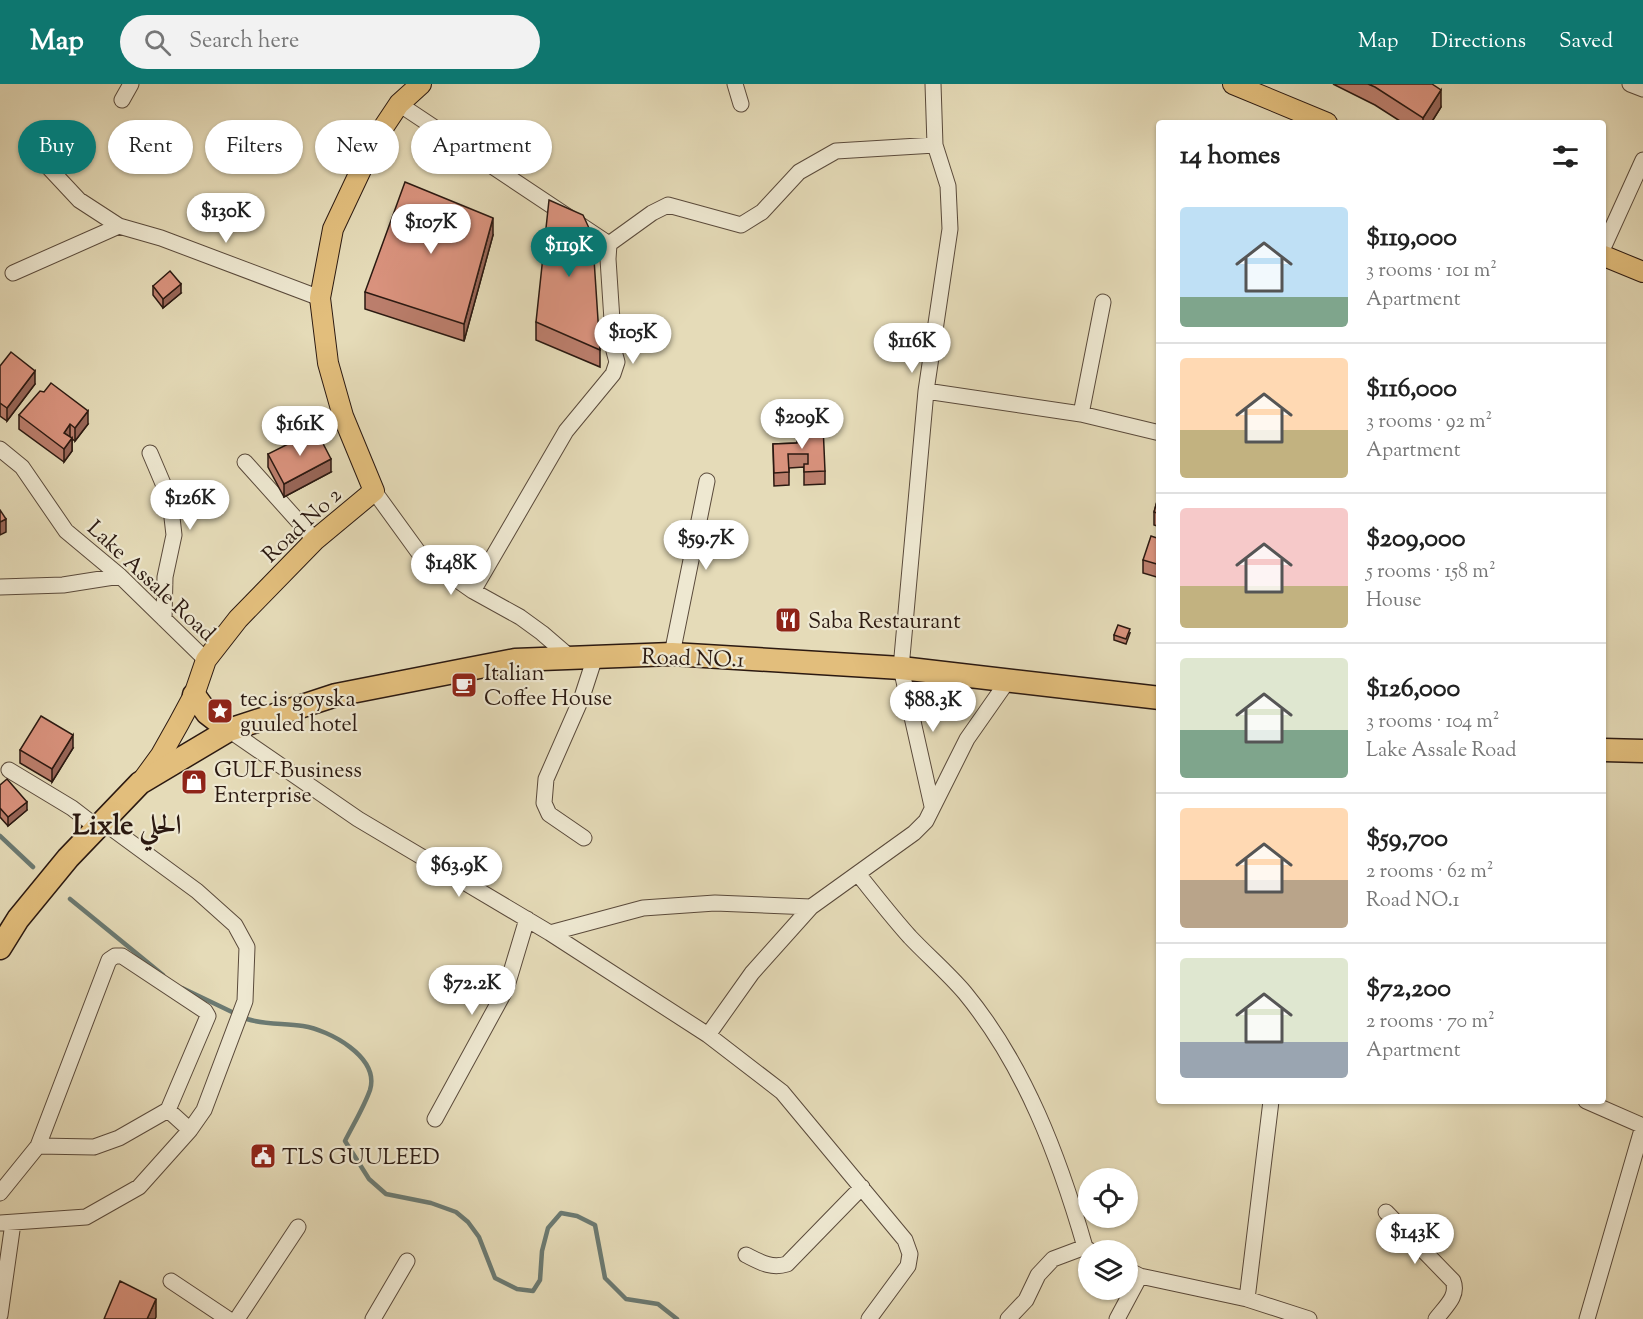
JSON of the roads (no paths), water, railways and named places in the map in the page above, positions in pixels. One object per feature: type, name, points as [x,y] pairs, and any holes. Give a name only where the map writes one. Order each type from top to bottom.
[{"type":"highway","name":"Road NO.1","points":[[0,948],[68,858],[140,783],[229,730],[336,695],[515,660],[672,654],[901,668],[1156,697]]},
{"type":"highway","points":[[194,695],[211,718],[229,730]]},
{"type":"highway","points":[[1606,750],[1643,751]]},
{"type":"main road","name":"Road No 2","points":[[140,783],[161,755],[194,695],[206,660],[238,619],[315,540],[374,491],[343,416],[328,363],[320,298],[333,228],[375,140],[399,104],[421,84]]},
{"type":"main road","points":[[1233,84],[1321,120]]},
{"type":"main road","points":[[1606,257],[1643,272]]},
{"type":"street","points":[[122,100],[131,84]]},
{"type":"street","points":[[735,84],[741,104]]},
{"type":"street","points":[[932,806],[901,668],[926,392],[950,230],[948,186],[935,145],[933,84]]},
{"type":"street","points":[[1630,84],[1643,89]]},
{"type":"street","points":[[399,104],[609,244]]},
{"type":"street","points":[[609,244],[652,213],[668,205],[741,225],[762,212],[799,172],[836,150],[935,145]]},
{"type":"street","points":[[1606,242],[1643,160]]},
{"type":"street","points":[[55,174],[79,200],[119,226],[161,238],[320,298]]},
{"type":"street","points":[[13,273],[119,226]]},
{"type":"street","points":[[473,591],[566,431],[613,374],[617,362],[614,351],[609,244]]},
{"type":"street","points":[[1082,414],[1103,302]]},
{"type":"street","points":[[926,392],[1082,414],[1156,432]]},
{"type":"street","name":"Lake Assale Road","points":[[0,449],[22,467],[66,531],[120,576],[206,660]]},
{"type":"street","points":[[150,453],[170,500],[174,536],[165,577],[164,619]]},
{"type":"street","points":[[245,462],[315,540]]},
{"type":"street","points":[[672,654],[707,481]]},
{"type":"street","points":[[374,491],[419,553],[473,591],[520,617],[571,658]]},
{"type":"street","points":[[0,587],[63,585],[120,576]]},
{"type":"street","points":[[584,838],[549,814],[544,803],[546,779],[582,697],[595,657]]},
{"type":"street","points":[[708,1035],[752,973],[811,907],[914,833],[926,821],[967,739],[1009,679]]},
{"type":"street","points":[[229,730],[358,819],[550,933],[708,1035],[782,1092],[905,1240],[910,1254],[908,1266],[869,1319]]},
{"type":"street","points":[[0,1315],[6,1223],[86,1217],[139,1187],[190,1130],[204,1110],[245,1001],[247,947],[236,925],[197,891],[100,825],[9,770]]},
{"type":"street","points":[[858,874],[911,937],[965,992],[1015,1066],[1054,1152],[1085,1240]]},
{"type":"street","points":[[550,933],[643,908],[715,903],[811,907]]},
{"type":"street","points":[[435,1119],[506,989],[527,919]]},
{"type":"street","points":[[0,1193],[39,1146],[109,960],[115,956],[122,956],[205,1011],[208,1016],[168,1110],[119,1138],[94,1147],[39,1146]]},
{"type":"street","points":[[1247,1299],[1270,1104]]},
{"type":"street","points":[[1587,1319],[1643,1126],[1594,1104]]},
{"type":"street","points":[[168,1110],[190,1130]]},
{"type":"street","points":[[746,1255],[777,1267],[787,1264],[862,1187]]},
{"type":"street","points":[[1386,1212],[1453,1281],[1454,1294],[1436,1319]]},
{"type":"street","points":[[237,1319],[298,1227]]},
{"type":"street","points":[[1008,1319],[1026,1300],[1038,1275],[1053,1259],[1078,1252]]},
{"type":"street","points":[[373,1319],[407,1262]]},
{"type":"street","points":[[1138,1274],[1247,1299],[1309,1319]]},
{"type":"street","points":[[171,1281],[228,1319]]},
{"type":"street","points":[[1117,1319],[1124,1300]]},
{"type":"waterway","points":[[0,836],[33,867]]},
{"type":"waterway","points":[[70,899],[163,975]]},
{"type":"waterway","points":[[182,988],[232,1012]]},
{"type":"waterway","points":[[247,1019],[314,1029],[338,1039],[360,1056],[371,1078],[370,1090],[345,1141],[369,1179],[386,1194],[431,1203],[456,1212],[468,1222],[479,1237],[495,1278],[517,1289],[533,1291],[540,1280],[542,1251],[548,1228],[561,1213],[577,1216],[595,1225],[605,1278],[626,1299],[658,1304],[677,1319]]},
{"type":"place","name":"Saba Restaurant","points":[[788,620]]},
{"type":"place","name":"Italian Coffee House","points":[[464,685]]},
{"type":"place","name":"tec is goyska guuled hotel","points":[[220,711]]},
{"type":"place","name":"GULF Business Enterprise","points":[[194,782]]},
{"type":"place","name":"TLS GUULEED","points":[[263,1156]]},
{"type":"district","name":"Lixle الحلي","points":[[127,824]]}]
